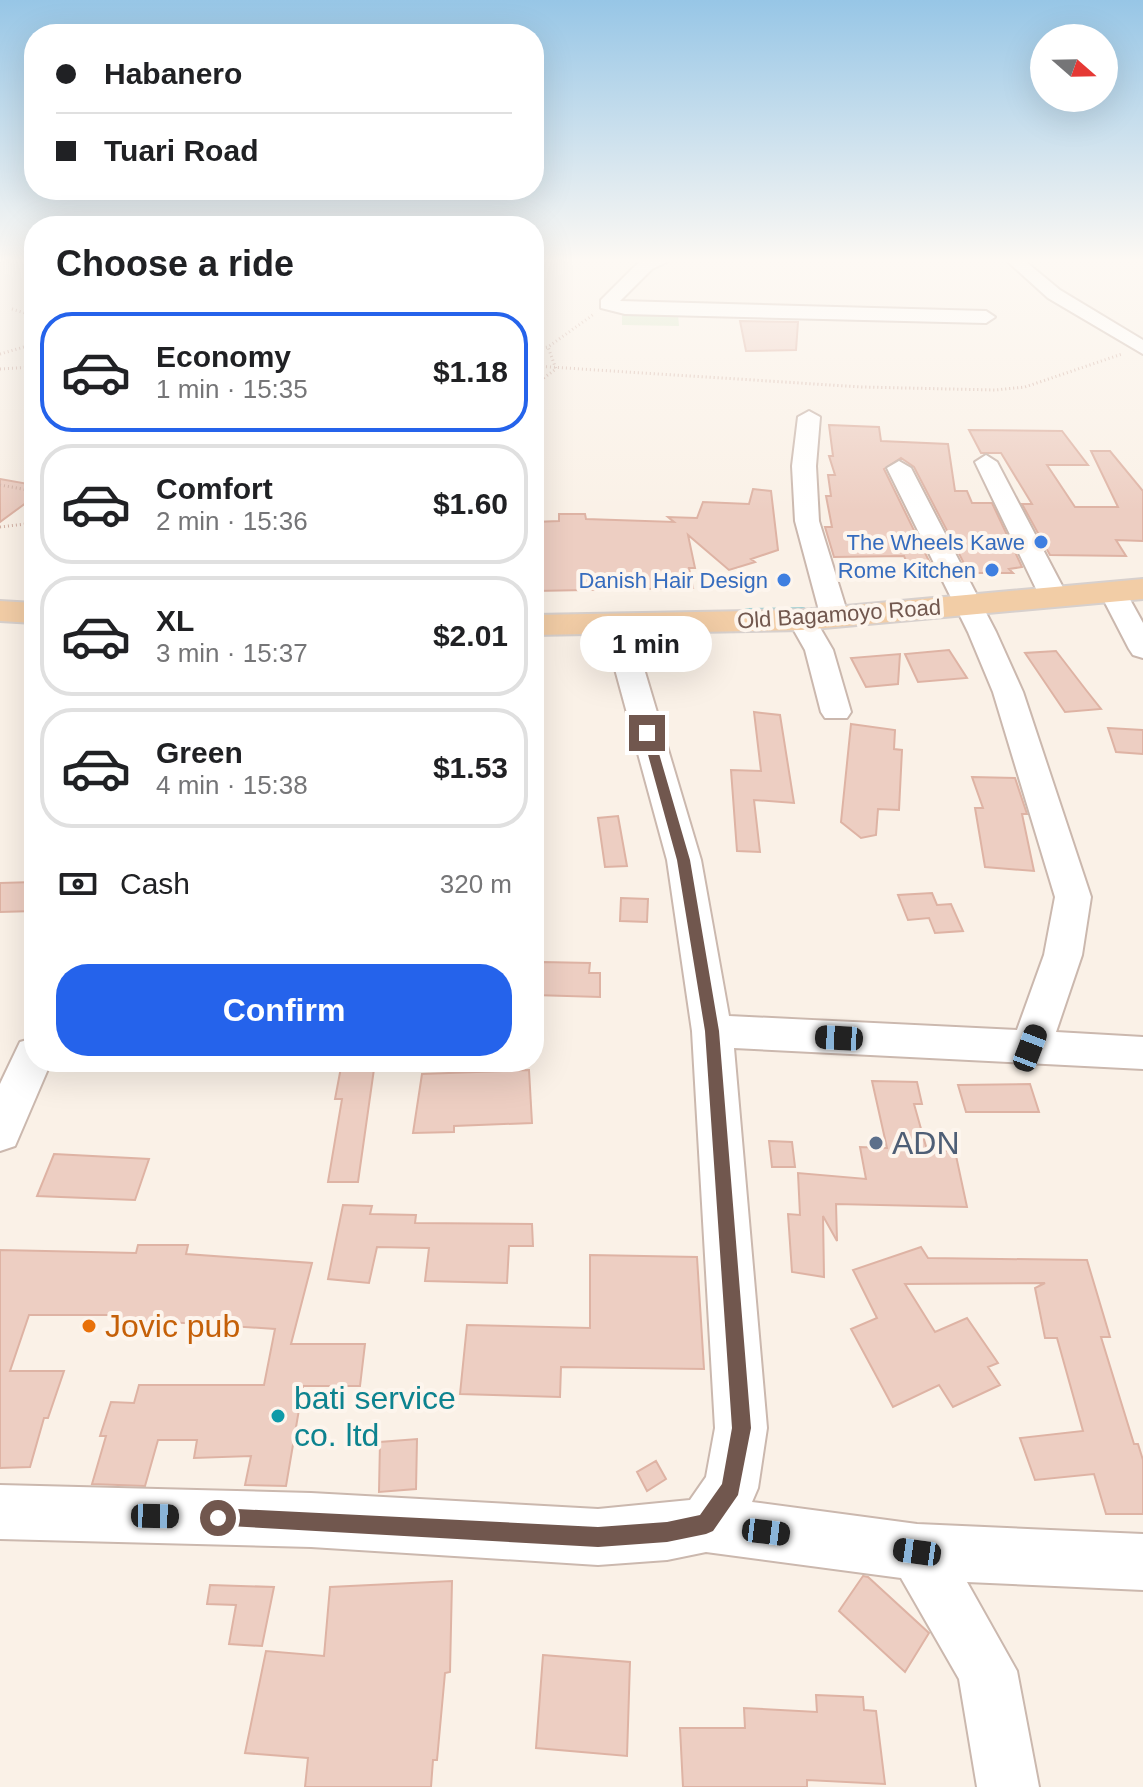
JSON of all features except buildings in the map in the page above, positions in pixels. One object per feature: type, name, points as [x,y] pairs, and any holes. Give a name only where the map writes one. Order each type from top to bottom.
[{"type":"main road","name":"Old Bagamoyo Road","points":[[544,625],[802,620],[1128,590]]},
{"type":"main road","points":[[0,611],[24,612]]},
{"type":"street","points":[[809,417],[804,466],[807,521],[835,618]]},
{"type":"street","points":[[986,462],[1054,597]]},
{"type":"street","points":[[899,468],[1008,692],[1073,897],[1071,930],[1060,970],[1030,1048]]},
{"type":"street","points":[[1128,590],[1143,649]]},
{"type":"street","points":[[802,620],[819,650],[836,712]]},
{"type":"street","points":[[617,625],[684,860],[712,1031],[741,1428],[731,1488],[706,1524]]},
{"type":"street","points":[[712,1031],[1143,1053]]},
{"type":"street","points":[[0,1133],[26,1072]]},
{"type":"street","points":[[0,1512],[311,1520],[598,1537],[667,1532],[706,1524],[917,1552],[1143,1562]]},
{"type":"street","points":[[917,1552],[987,1671],[1008,1787]]},
{"type":"path","points":[[544,348],[552,344]]},
{"type":"path","points":[[0,354],[24,347]]},
{"type":"path","points":[[548,347],[556,369]]},
{"type":"path","points":[[544,367],[862,387],[995,390],[1025,387],[1143,348]]},
{"type":"path","points":[[0,369],[24,368]]},
{"type":"path","points":[[544,378],[556,369]]},
{"type":"path","points":[[0,485],[24,489]]},
{"type":"path","points":[[0,527],[24,524]]},
{"type":"waterway","points":[[747,611],[803,610]]},
{"type":"place","name":"The Wheels Kawe","points":[[1041,542]]},
{"type":"place","name":"Rome Kitchen","points":[[992,570]]},
{"type":"place","name":"Danish Hair Design","points":[[784,580]]},
{"type":"place","name":"ADN","points":[[876,1143]]},
{"type":"place","name":"Jovic pub","points":[[89,1326]]},
{"type":"place","name":"bati service co. ltd","points":[[278,1416]]},
{"type":"route","points":[[218,1518],[311,1520],[598,1537],[667,1532],[706,1524],[731,1488],[741,1428],[712,1031],[684,860],[647,733]]}]
